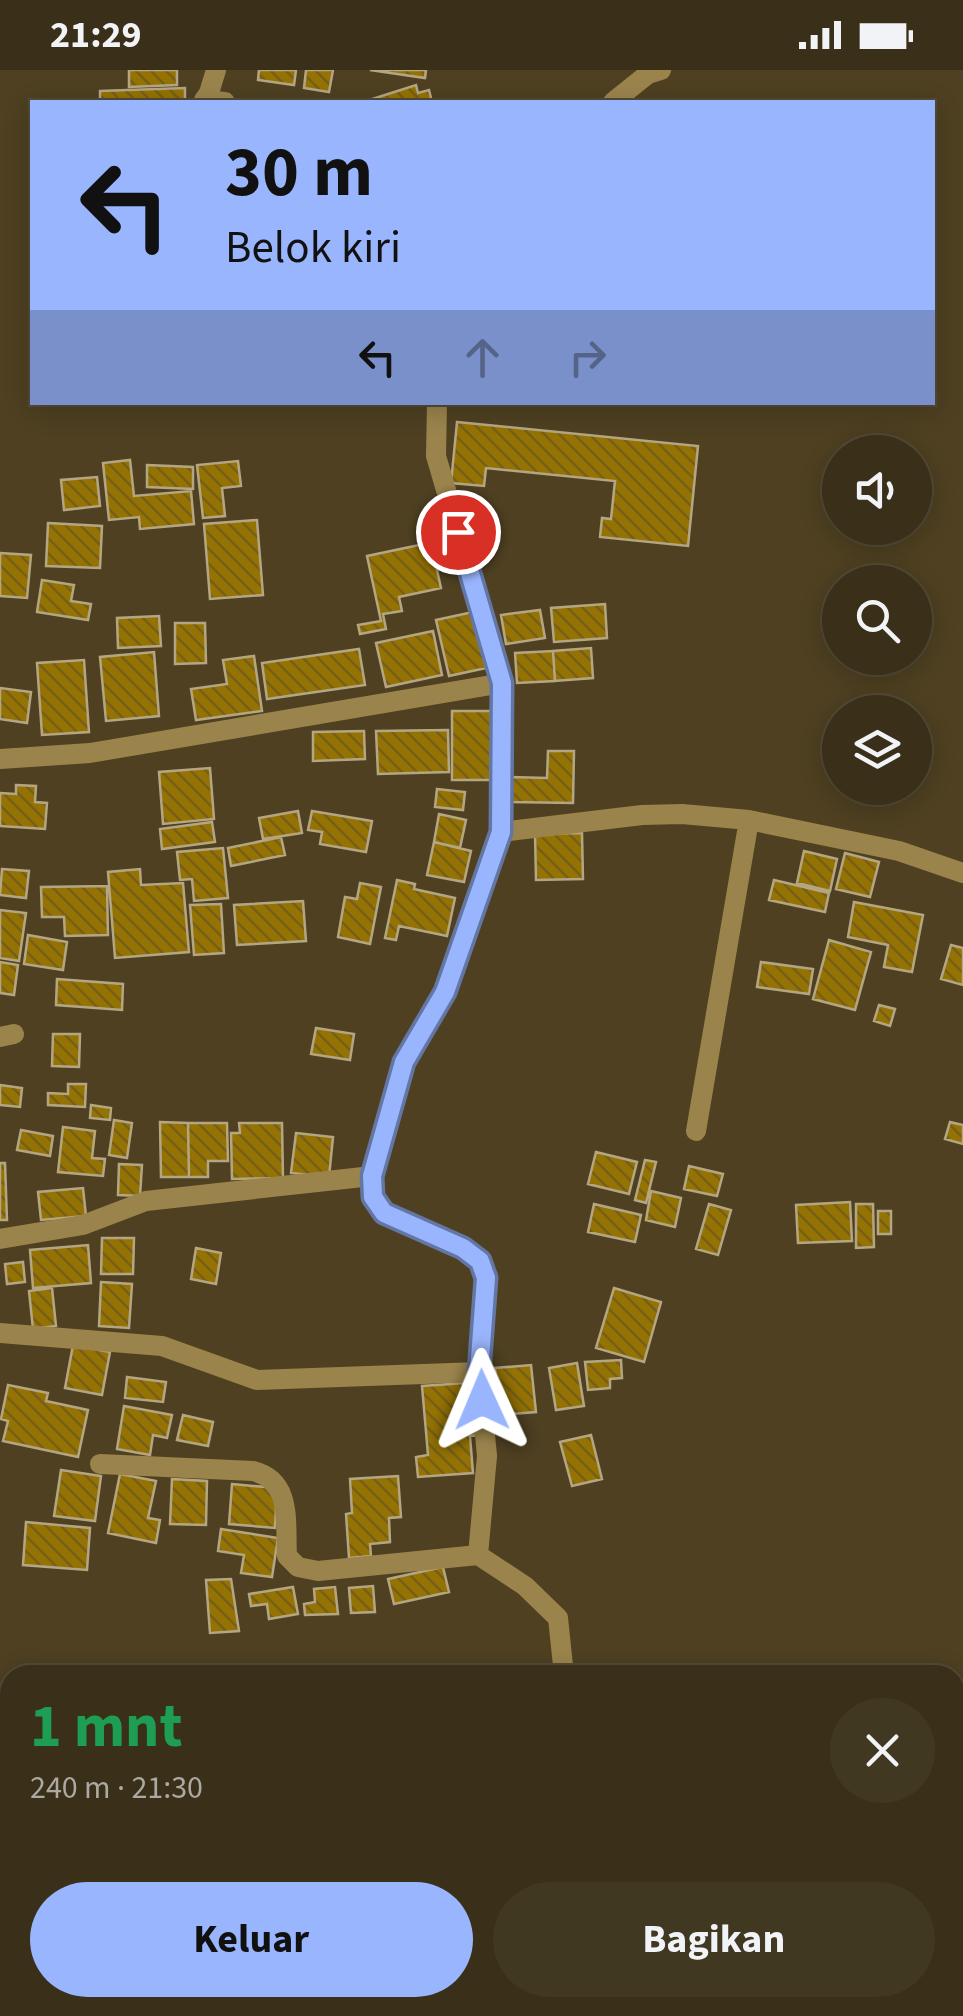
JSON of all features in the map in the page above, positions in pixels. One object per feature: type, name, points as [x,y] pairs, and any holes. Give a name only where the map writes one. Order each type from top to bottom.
[{"type":"street","points":[[204,100],[210,94],[216,70]]},
{"type":"street","points":[[616,100],[648,74],[661,70]]},
{"type":"street","points":[[437,405],[436,456],[502,683],[501,832],[445,992],[404,1062],[372,1176],[373,1197],[384,1213],[463,1248],[480,1261],[486,1278],[479,1372],[487,1456],[478,1554]]},
{"type":"street","points":[[0,759],[90,753],[502,683]]},
{"type":"street","points":[[501,832],[642,815],[750,820],[900,851],[963,873]]},
{"type":"street","points":[[696,1131],[750,820]]},
{"type":"street","points":[[0,1239],[84,1226],[146,1201],[372,1176]]},
{"type":"street","points":[[0,1333],[162,1346],[257,1380],[479,1372]]},
{"type":"street","points":[[100,1464],[268,1474],[279,1484],[287,1556],[298,1568],[318,1572],[478,1554],[525,1586],[558,1618],[563,1665]]},
{"type":"building","points":[[129,70],[177,70],[177,85],[129,87]]},
{"type":"building","points":[[259,70],[296,70],[294,85],[258,80]]},
{"type":"building","points":[[306,70],[333,70],[329,92],[304,88]]},
{"type":"building","points":[[370,70],[426,70],[425,78]]},
{"type":"building","points":[[416,85],[418,93],[429,90],[432,100],[369,100]]},
{"type":"building","points":[[185,88],[185,100],[100,100],[100,91]]},
{"type":"building","points":[[457,422],[698,446],[688,546],[600,537],[602,518],[611,519],[615,481],[486,468],[484,486],[451,483]]},
{"type":"building","points":[[130,460],[134,496],[191,491],[194,524],[140,529],[139,517],[109,520],[103,463]]},
{"type":"building","points":[[238,461],[241,486],[222,488],[225,516],[203,518],[197,465]]},
{"type":"building","points":[[147,465],[193,467],[193,489],[147,487]]},
{"type":"building","points":[[97,477],[100,506],[64,510],[61,480]]},
{"type":"building","points":[[257,520],[263,595],[210,599],[204,524]]},
{"type":"building","points":[[48,523],[102,526],[100,568],[46,566]]},
{"type":"building","points":[[443,540],[449,567],[437,570],[441,588],[399,597],[402,611],[383,614],[386,629],[360,634],[358,625],[381,621],[367,556]]},
{"type":"building","points":[[0,553],[31,555],[27,598],[0,596]]},
{"type":"building","points":[[42,580],[74,585],[71,601],[91,604],[88,620],[37,612]]},
{"type":"building","points":[[605,604],[607,638],[554,642],[551,608]]},
{"type":"building","points":[[540,610],[545,638],[506,644],[501,615]]},
{"type":"building","points":[[473,612],[486,668],[449,676],[436,620]]},
{"type":"building","points":[[159,616],[161,646],[118,648],[117,618]]},
{"type":"building","points":[[175,623],[205,623],[206,663],[175,664]]},
{"type":"building","points":[[433,631],[442,675],[386,687],[376,643]]},
{"type":"building","points":[[591,648],[593,678],[555,681],[553,651]]},
{"type":"building","points":[[359,649],[365,685],[267,699],[262,663]]},
{"type":"building","points":[[553,651],[555,681],[517,683],[515,653]]},
{"type":"building","points":[[154,652],[159,716],[106,721],[100,657]]},
{"type":"building","points":[[254,656],[262,711],[196,720],[191,689],[227,684],[223,660]]},
{"type":"building","points":[[84,660],[89,732],[42,735],[37,663]]},
{"type":"building","points":[[0,688],[31,692],[27,723],[0,719]]},
{"type":"building","points":[[452,711],[493,711],[492,780],[452,780]]},
{"type":"building","points":[[448,730],[449,772],[378,774],[376,731]]},
{"type":"building","points":[[364,731],[365,759],[313,761],[313,732]]},
{"type":"building","points":[[548,751],[574,751],[573,803],[510,802],[511,777],[547,778]]},
{"type":"building","points":[[210,768],[214,819],[163,824],[159,772]]},
{"type":"building","points":[[16,785],[36,786],[35,802],[47,803],[45,829],[0,826],[0,793],[16,794]]},
{"type":"building","points":[[437,789],[465,792],[463,810],[435,807]]},
{"type":"building","points":[[298,811],[302,833],[263,839],[259,818]]},
{"type":"building","points":[[312,811],[372,821],[366,852],[320,844],[322,832],[308,830]]},
{"type":"building","points":[[439,814],[466,820],[460,848],[434,842]]},
{"type":"building","points":[[212,822],[215,842],[162,849],[160,829]]},
{"type":"building","points":[[582,833],[583,879],[536,880],[535,834]]},
{"type":"building","points":[[281,837],[285,855],[231,866],[228,848]]},
{"type":"building","points":[[434,842],[471,851],[464,882],[427,875]]},
{"type":"building","points":[[223,848],[228,898],[194,901],[192,879],[180,880],[177,852]]},
{"type":"building","points":[[804,851],[837,859],[830,891],[797,883]]},
{"type":"building","points":[[845,853],[879,862],[870,897],[836,889]]},
{"type":"building","points":[[2,869],[29,871],[26,898],[0,895]]},
{"type":"building","points":[[140,869],[141,885],[183,883],[189,952],[115,958],[108,872]]},
{"type":"building","points":[[397,880],[415,884],[414,889],[455,898],[447,936],[399,926],[396,940],[385,938]]},
{"type":"building","points":[[774,880],[829,893],[825,912],[769,900]]},
{"type":"building","points":[[360,883],[381,887],[370,944],[338,937],[345,897],[357,899]]},
{"type":"building","points":[[107,886],[108,935],[65,936],[64,917],[42,917],[41,887]]},
{"type":"building","points":[[303,901],[306,941],[237,945],[234,905]]},
{"type":"building","points":[[854,902],[923,915],[912,972],[884,967],[888,945],[848,937]]},
{"type":"building","points":[[221,904],[224,953],[194,955],[190,905]]},
{"type":"building","points":[[0,910],[26,913],[19,961],[0,958]]},
{"type":"building","points":[[28,935],[67,942],[63,970],[24,964]]},
{"type":"building","points":[[829,940],[871,952],[855,1010],[813,999]]},
{"type":"building","points":[[951,945],[963,948],[963,985],[941,979]]},
{"type":"building","points":[[0,962],[18,965],[14,995],[0,993]]},
{"type":"building","points":[[761,962],[813,969],[809,994],[757,987]]},
{"type":"building","points":[[57,979],[123,984],[122,1010],[56,1005]]},
{"type":"building","points":[[879,1005],[895,1009],[890,1026],[874,1021]]},
{"type":"building","points":[[316,1028],[354,1034],[350,1060],[311,1054]]},
{"type":"building","points":[[53,1034],[80,1034],[79,1067],[52,1066]]},
{"type":"building","points":[[68,1084],[86,1084],[85,1107],[48,1105],[48,1093],[68,1094]]},
{"type":"building","points":[[0,1085],[22,1088],[20,1107],[0,1105]]},
{"type":"building","points":[[91,1105],[111,1108],[110,1120],[90,1118]]},
{"type":"building","points":[[114,1120],[132,1123],[127,1158],[109,1155]]},
{"type":"building","points":[[160,1122],[188,1123],[189,1177],[161,1177]]},
{"type":"building","points":[[950,1122],[963,1125],[963,1144],[945,1139]]},
{"type":"building","points":[[188,1123],[227,1123],[228,1161],[208,1161],[208,1177],[189,1177]]},
{"type":"building","points":[[239,1123],[282,1123],[283,1178],[232,1179],[231,1133],[240,1133]]},
{"type":"building","points":[[63,1127],[95,1131],[92,1158],[105,1159],[103,1176],[58,1172]]},
{"type":"building","points":[[21,1130],[53,1136],[50,1156],[17,1150]]},
{"type":"building","points":[[296,1133],[333,1137],[329,1177],[291,1173]]},
{"type":"building","points":[[596,1152],[637,1162],[629,1194],[588,1184]]},
{"type":"building","points":[[645,1160],[656,1162],[646,1203],[635,1200]]},
{"type":"building","points":[[0,1163],[5,1163],[7,1220],[0,1220]]},
{"type":"building","points":[[119,1164],[142,1165],[140,1196],[118,1195]]},
{"type":"building","points":[[689,1166],[723,1174],[717,1196],[684,1189]]},
{"type":"building","points":[[83,1188],[86,1216],[41,1220],[38,1192]]},
{"type":"building","points":[[651,1191],[681,1198],[675,1227],[646,1220]]},
{"type":"building","points":[[850,1202],[852,1241],[798,1243],[796,1205]]},
{"type":"building","points":[[594,1204],[641,1215],[635,1242],[588,1232]]},
{"type":"building","points":[[709,1204],[731,1210],[718,1255],[696,1249]]},
{"type":"building","points":[[856,1204],[873,1204],[874,1247],[856,1248]]},
{"type":"building","points":[[878,1211],[891,1211],[891,1234],[878,1234]]},
{"type":"building","points":[[102,1238],[134,1238],[133,1274],[101,1274]]},
{"type":"building","points":[[88,1245],[91,1283],[33,1288],[30,1250]]},
{"type":"building","points":[[196,1248],[221,1253],[216,1284],[191,1279]]},
{"type":"building","points":[[23,1262],[25,1282],[7,1284],[5,1264]]},
{"type":"building","points":[[101,1282],[132,1284],[129,1328],[99,1326]]},
{"type":"building","points":[[52,1288],[56,1326],[33,1329],[29,1291]]},
{"type":"building","points":[[614,1288],[661,1302],[644,1362],[596,1348]]},
{"type":"building","points":[[73,1345],[110,1352],[102,1395],[65,1388]]},
{"type":"building","points":[[621,1360],[622,1378],[610,1379],[610,1388],[588,1390],[585,1362]]},
{"type":"building","points":[[577,1363],[584,1406],[556,1410],[549,1368]]},
{"type":"building","points":[[531,1365],[536,1412],[500,1415],[495,1368]]},
{"type":"building","points":[[127,1377],[166,1382],[163,1402],[125,1398]]},
{"type":"building","points":[[465,1383],[467,1406],[479,1405],[481,1435],[470,1436],[473,1473],[418,1477],[416,1457],[428,1455],[422,1386]]},
{"type":"building","points":[[8,1385],[48,1393],[46,1401],[88,1410],[78,1457],[3,1441],[8,1421],[1,1419]]},
{"type":"building","points":[[124,1406],[172,1415],[167,1438],[153,1435],[150,1455],[117,1449]]},
{"type":"building","points":[[183,1415],[213,1422],[208,1446],[177,1440]]},
{"type":"building","points":[[591,1435],[602,1479],[572,1486],[560,1442]]},
{"type":"building","points":[[61,1470],[101,1476],[95,1521],[54,1516]]},
{"type":"building","points":[[120,1474],[156,1481],[148,1518],[160,1520],[156,1543],[108,1533]]},
{"type":"building","points":[[398,1476],[401,1517],[389,1518],[390,1542],[370,1544],[371,1556],[349,1558],[346,1514],[352,1513],[350,1479]]},
{"type":"building","points":[[172,1479],[207,1481],[206,1525],[170,1524]]},
{"type":"building","points":[[232,1484],[277,1488],[275,1528],[229,1524]]},
{"type":"building","points":[[26,1522],[90,1528],[87,1570],[23,1565]]},
{"type":"building","points":[[221,1529],[278,1538],[272,1577],[241,1573],[244,1555],[218,1551]]},
{"type":"building","points":[[443,1567],[449,1592],[394,1604],[388,1579]]},
{"type":"building","points":[[231,1579],[239,1631],[210,1633],[206,1580]]},
{"type":"building","points":[[373,1586],[375,1612],[351,1613],[349,1588]]},
{"type":"building","points":[[293,1587],[298,1614],[269,1619],[267,1604],[251,1606],[249,1594]]},
{"type":"building","points":[[335,1587],[338,1614],[305,1615],[304,1604],[315,1602],[314,1589]]},
{"type":"route","points":[[458,532],[502,683],[501,832],[445,992],[404,1062],[372,1176],[373,1197],[384,1213],[463,1248],[480,1261],[486,1278],[479,1372],[482,1400]]}]
